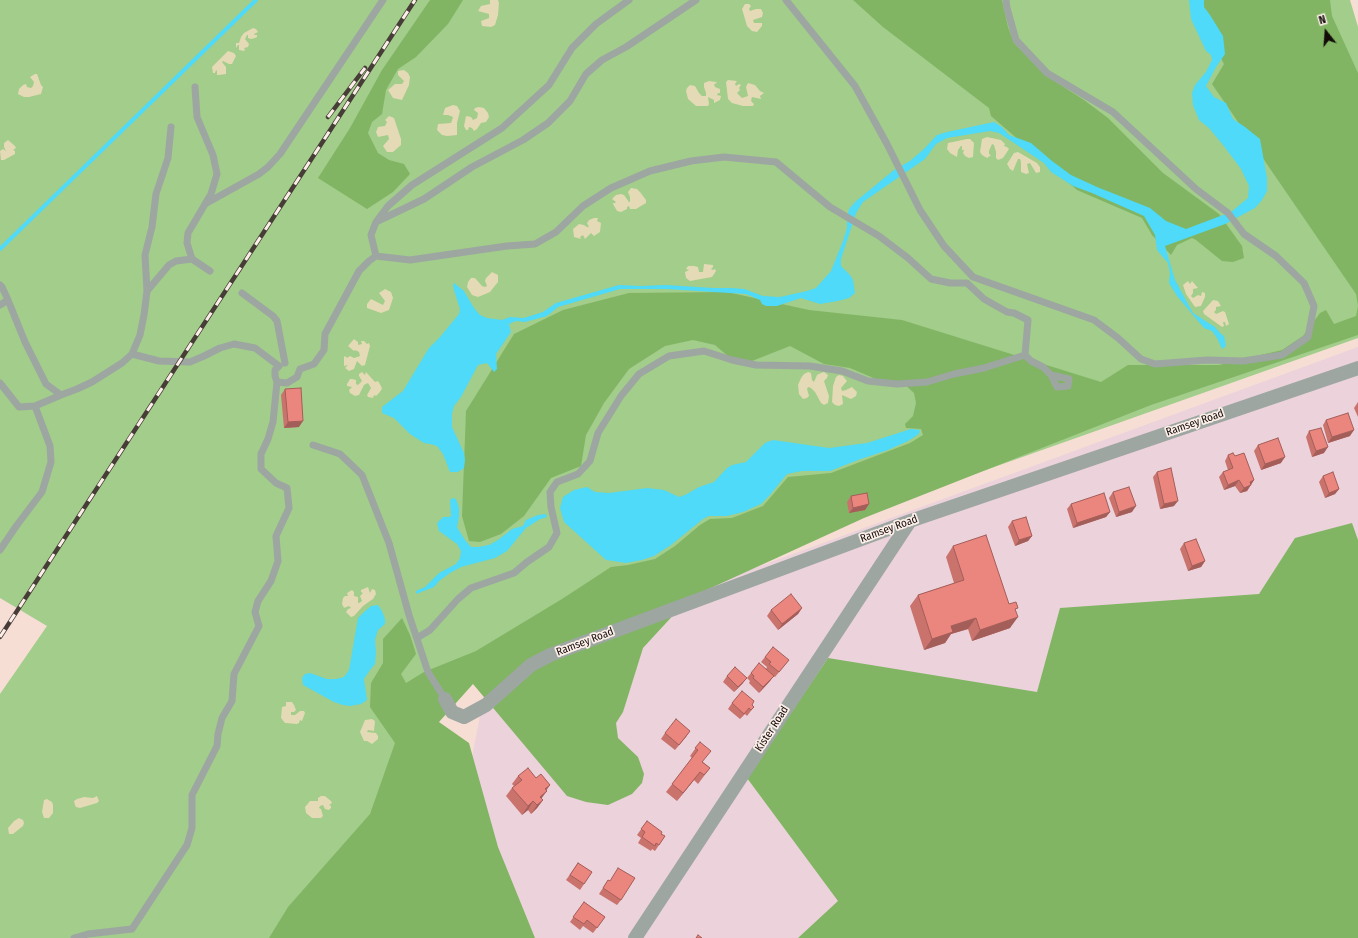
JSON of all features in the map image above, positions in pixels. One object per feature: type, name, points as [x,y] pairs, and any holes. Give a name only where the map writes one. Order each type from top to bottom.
[{"type":"street","name":"Ramsey Road","points":[[445,699],[452,712],[464,717],[486,705],[531,664],[550,655],[910,521],[1358,368]]},
{"type":"street","name":"Kister Road","points":[[635,938],[910,521]]},
{"type":"lane","points":[[205,204],[259,174],[280,154],[383,0]]},
{"type":"lane","points":[[376,256],[371,235],[376,222],[388,206],[412,185],[502,128],[549,85],[572,48],[596,24],[629,0]]},
{"type":"lane","points":[[376,222],[424,199],[472,167],[523,140],[548,123],[570,101],[586,74],[602,60],[626,47],[696,0]]},
{"type":"lane","points":[[786,0],[855,86],[887,144],[920,210],[944,246],[972,276],[1094,320],[1118,338],[1141,359],[1155,364],[1207,360],[1243,361],[1282,355],[1308,337],[1314,306],[1304,283],[1276,256],[1244,234],[1228,213],[1196,189],[1114,112],[1047,73],[1016,40],[1006,0]]},
{"type":"lane","points":[[195,87],[197,117],[213,154],[217,174],[211,194],[188,233],[187,243],[192,259],[210,271]]},
{"type":"lane","points":[[0,383],[19,407],[35,406],[92,382],[122,363],[132,354],[140,335],[144,315],[147,291],[145,255],[152,227],[156,194],[168,158],[170,127]]},
{"type":"lane","points":[[278,382],[287,383],[297,377],[300,369],[314,364],[324,350],[325,334],[359,271],[376,256],[410,260],[508,246],[535,244],[556,232],[583,206],[605,192],[650,172],[691,161],[724,157],[776,162],[830,207],[879,236],[908,258],[931,279],[950,283],[967,283],[984,298],[1007,312],[1014,313],[1028,320],[1025,354],[1031,361],[1043,367],[1052,375]]},
{"type":"lane","points":[[147,291],[169,266],[176,261],[192,259]]},
{"type":"lane","points":[[0,285],[8,300],[25,342],[46,384],[61,395]]},
{"type":"lane","points":[[242,293],[273,316],[277,322],[285,363]]},
{"type":"lane","points":[[0,305],[8,300]]},
{"type":"lane","points":[[74,938],[88,934],[132,929],[188,845],[192,828],[192,795],[217,746],[222,718],[232,701],[234,674],[258,626],[255,612],[258,601],[271,581],[278,562],[276,536],[289,508],[287,488],[276,483],[261,469],[261,454],[268,439],[273,422],[278,382],[275,376],[275,370],[279,366],[255,348],[234,344],[220,348],[190,362],[159,362],[132,354]]},
{"type":"lane","points":[[417,638],[430,630],[458,599],[471,588],[514,573],[549,547],[557,532],[551,507],[550,492],[557,482],[578,474],[590,461],[598,433],[621,396],[639,374],[669,356],[704,351],[732,360],[756,365],[810,366],[842,371],[868,381],[897,384],[926,382],[954,374],[984,368],[1025,354]]},
{"type":"lane","points":[[0,550],[42,492],[51,462],[50,446],[35,406]]},
{"type":"lane","points":[[312,445],[340,454],[362,475],[389,542],[428,672],[445,699]]},
{"type":"shaded area","points":[[1358,347],[1358,938],[501,938],[463,803],[490,665]]},
{"type":"green space","points":[[0,0],[1350,0],[1358,27],[1358,338],[543,627],[479,655],[301,938],[0,938],[0,694],[47,626],[0,598]]},
{"type":"green space","points":[[430,0],[463,0],[448,24],[416,57],[398,69],[386,90],[382,114],[372,122],[368,133],[378,153],[389,160],[404,164],[410,174],[393,192],[367,209],[318,178],[350,128],[382,70]]},
{"type":"green space","points":[[853,0],[1002,0],[1008,27],[1014,43],[1045,75],[1084,100],[1108,118],[1163,173],[1219,214],[1242,246],[1244,258],[1233,262],[1222,261],[1192,238],[1177,245],[1171,255],[1152,235],[1142,218],[1077,190],[991,116],[989,108],[883,27]]},
{"type":"green space","points":[[1190,0],[1330,0],[1332,16],[1358,73],[1358,306],[1356,294],[1212,84],[1224,64]]},
{"type":"green space","points":[[727,292],[809,310],[902,320],[1101,382],[1128,365],[1219,365],[1282,350],[1303,336],[1320,313],[1326,310],[1334,324],[1356,316],[1358,306],[1358,335],[1151,405],[864,518],[689,598],[643,648],[623,712],[616,723],[618,738],[638,757],[644,774],[642,783],[632,794],[608,805],[586,802],[567,796],[473,684],[439,722],[469,743],[498,847],[535,938],[269,938],[288,907],[370,814],[395,743],[370,707],[371,683],[383,663],[383,639],[402,618],[410,635],[416,654],[401,674],[406,683],[424,672],[476,651],[562,599],[611,567],[655,559],[675,546],[700,525],[710,519],[732,518],[763,506],[788,477],[831,473],[910,443],[923,435],[921,429],[906,428],[905,424],[913,416],[916,403],[914,393],[902,382],[878,380],[850,368],[824,364],[790,346],[752,361],[729,357],[715,345],[693,340],[665,346],[629,369],[604,403],[586,435],[581,466],[551,478],[524,516],[501,534],[480,542],[469,541],[462,516],[466,411],[514,334],[563,310],[629,293]]},
{"type":"green space","points":[[1352,523],[1358,540],[1358,938],[798,938],[838,901],[747,778],[828,658],[1037,692],[1060,608],[1259,594],[1295,538]]},
{"type":"sand","points":[[490,0],[498,0],[499,3],[495,25],[491,27],[482,26],[481,21],[489,18],[489,14],[478,11],[481,6],[490,4]]},
{"type":"sand","points":[[745,4],[749,4],[751,6],[749,9],[750,11],[761,9],[763,13],[762,17],[753,20],[754,23],[762,23],[762,26],[757,32],[752,31],[747,26],[742,9]]},
{"type":"sand","points":[[253,28],[258,32],[254,34],[257,35],[257,37],[251,39],[248,38],[247,35],[245,39],[249,44],[248,47],[244,48],[244,51],[239,50],[239,45],[236,48],[236,43],[239,43],[244,33]]},
{"type":"sand","points":[[228,51],[234,53],[236,56],[232,64],[222,62],[226,67],[226,74],[217,75],[216,70],[215,73],[213,73],[212,67]]},
{"type":"sand","points":[[404,70],[410,77],[409,85],[402,100],[393,98],[388,90],[395,84],[402,84],[404,81],[398,75],[398,71]]},
{"type":"sand","points":[[37,74],[43,87],[41,94],[24,97],[18,94],[19,89],[23,85],[26,84],[27,87],[31,88],[33,86],[34,82],[30,77]]},
{"type":"sand","points":[[728,80],[737,81],[735,84],[736,86],[739,84],[741,85],[739,88],[740,90],[737,93],[742,98],[748,96],[746,87],[748,83],[755,85],[764,93],[760,96],[761,99],[752,97],[751,101],[754,104],[753,106],[743,106],[732,103],[728,99],[726,82]]},
{"type":"sand","points":[[709,81],[717,83],[714,84],[715,87],[720,89],[720,93],[717,95],[721,96],[720,100],[714,103],[714,100],[708,97],[708,106],[696,106],[688,99],[686,91],[687,88],[690,85],[695,86],[702,96],[706,96],[704,83]]},
{"type":"sand","points":[[453,105],[457,106],[460,111],[457,123],[457,135],[442,135],[437,130],[438,124],[451,123],[453,117],[443,115],[445,108]]},
{"type":"sand","points":[[475,108],[484,108],[489,117],[486,122],[481,123],[474,131],[469,127],[468,130],[466,130],[464,126],[466,116],[471,117],[473,120],[477,118],[478,113],[474,110]]},
{"type":"sand","points":[[389,116],[394,118],[401,139],[401,145],[393,152],[387,152],[383,146],[389,139],[388,135],[378,137],[376,132],[378,127],[385,126],[387,122],[385,120]]},
{"type":"sand","points":[[987,137],[1001,140],[1005,144],[1004,146],[1009,149],[1003,158],[998,160],[996,158],[994,145],[992,144],[989,151],[989,154],[991,155],[987,158],[982,155],[980,152],[982,139]]},
{"type":"sand","points":[[970,139],[974,143],[973,157],[969,158],[965,156],[962,146],[958,150],[957,157],[950,153],[947,149],[948,143]]},
{"type":"sand","points":[[8,140],[16,148],[13,150],[15,151],[15,154],[1,160],[0,151],[3,149],[6,151],[4,143]]},
{"type":"sand","points":[[1018,152],[1037,163],[1040,167],[1040,172],[1036,173],[1030,163],[1027,164],[1029,173],[1026,174],[1021,172],[1020,159],[1018,159],[1013,171],[1010,169],[1007,164],[1014,153]]},
{"type":"sand","points":[[631,188],[637,189],[640,192],[646,200],[646,203],[636,209],[630,209],[629,206],[621,212],[617,211],[613,204],[616,202],[612,199],[616,195],[621,194],[624,195],[630,202],[628,192]]},
{"type":"sand","points":[[598,218],[597,221],[601,223],[600,232],[594,236],[591,233],[585,239],[583,235],[580,237],[581,239],[574,237],[573,229],[579,224],[589,227],[587,223],[589,220]]},
{"type":"sand","points":[[704,264],[713,265],[711,269],[715,269],[716,271],[712,277],[690,281],[686,278],[685,272],[689,270],[686,269],[688,266],[698,267],[699,272],[703,272]]},
{"type":"sand","points":[[492,272],[498,275],[498,282],[490,292],[478,297],[472,295],[467,287],[471,278],[475,278],[482,286],[485,287],[487,286],[485,281],[486,278]]},
{"type":"sand","points":[[1188,281],[1190,284],[1192,281],[1198,288],[1193,289],[1191,296],[1193,298],[1198,295],[1201,296],[1202,292],[1205,293],[1201,306],[1195,307],[1186,294],[1183,285]]},
{"type":"sand","points":[[385,289],[391,292],[393,298],[389,310],[381,313],[367,308],[367,304],[371,299],[383,305],[385,301],[379,293]]},
{"type":"sand","points":[[1213,300],[1218,301],[1221,306],[1216,307],[1214,312],[1216,314],[1223,311],[1225,312],[1229,324],[1226,326],[1225,322],[1223,322],[1224,326],[1222,327],[1204,314],[1203,311]]},
{"type":"sand","points":[[354,339],[358,342],[358,345],[362,344],[361,341],[364,341],[367,344],[369,343],[370,346],[365,365],[362,366],[357,361],[354,369],[349,371],[345,368],[348,365],[344,366],[344,357],[345,356],[347,358],[350,356],[354,358],[360,356],[359,352],[354,351],[348,346]]},
{"type":"sand","points":[[362,372],[365,375],[366,372],[375,382],[378,381],[381,386],[382,389],[376,396],[374,395],[373,398],[368,397],[367,395],[371,388],[368,383],[364,385],[359,395],[355,396],[350,393],[349,390],[352,387],[347,386],[350,379],[356,380],[356,384],[358,385],[362,381],[359,374]]},
{"type":"sand","points":[[808,372],[811,373],[812,380],[814,382],[817,375],[821,373],[824,372],[828,375],[824,381],[829,396],[828,403],[824,405],[821,403],[815,392],[808,387],[807,389],[809,396],[807,398],[803,399],[799,394],[798,385],[804,374]]},
{"type":"sand","points":[[839,375],[843,376],[847,381],[841,388],[842,391],[852,387],[857,392],[856,396],[851,399],[842,395],[843,404],[839,406],[832,402],[833,386],[836,377]]},
{"type":"sand","points":[[368,587],[370,593],[372,589],[375,590],[376,594],[373,599],[351,617],[346,612],[351,608],[349,606],[344,608],[342,604],[343,598],[348,596],[347,593],[352,590],[354,592],[354,596],[358,597],[359,603],[362,601],[360,596],[363,593],[361,590]]},
{"type":"sand","points":[[286,702],[292,702],[296,710],[291,712],[291,715],[304,711],[305,713],[302,721],[300,720],[297,724],[285,723],[281,718],[282,707],[286,706]]},
{"type":"sand","points":[[372,719],[375,721],[374,731],[368,730],[367,732],[376,733],[378,739],[372,744],[364,741],[360,732],[365,720]]},
{"type":"sand","points":[[97,796],[99,801],[97,803],[80,808],[76,807],[75,805],[74,801],[77,799],[84,797],[93,798]]},
{"type":"sand","points":[[325,796],[331,801],[332,803],[329,805],[331,808],[329,810],[325,809],[323,805],[320,806],[319,808],[321,809],[323,816],[321,818],[312,818],[306,813],[305,807],[310,801],[318,801],[318,798]]},
{"type":"sand","points":[[47,799],[52,802],[53,813],[49,818],[44,818],[42,812],[44,800]]},
{"type":"sand","points":[[19,818],[23,820],[23,826],[13,834],[9,834],[8,828]]},
{"type":"water","points":[[1189,0],[1204,0],[1204,7],[1223,36],[1225,54],[1206,86],[1214,97],[1226,103],[1233,119],[1260,139],[1267,178],[1267,191],[1255,208],[1225,224],[1165,246],[1175,280],[1193,313],[1215,327],[1224,336],[1226,346],[1222,349],[1212,331],[1204,328],[1177,296],[1169,283],[1170,273],[1168,263],[1157,250],[1155,235],[1144,216],[1073,186],[1051,172],[1044,163],[999,133],[990,131],[947,138],[936,144],[925,159],[863,202],[856,213],[841,259],[841,266],[853,280],[855,293],[849,298],[820,304],[801,298],[777,306],[766,306],[762,304],[760,300],[746,294],[666,289],[620,289],[558,307],[547,316],[525,322],[516,321],[509,324],[511,332],[496,354],[497,369],[494,372],[487,363],[478,365],[461,397],[454,406],[452,414],[452,427],[464,453],[465,460],[464,468],[458,472],[450,472],[443,454],[437,446],[424,443],[410,434],[394,418],[382,413],[382,407],[403,391],[429,348],[459,314],[460,309],[454,290],[454,283],[464,291],[480,315],[487,318],[502,320],[510,317],[524,318],[543,312],[556,303],[619,285],[666,285],[731,288],[744,289],[763,296],[780,297],[807,291],[816,288],[831,271],[847,228],[849,209],[855,202],[894,170],[910,161],[937,135],[947,132],[994,122],[1002,127],[1009,135],[1031,143],[1071,175],[1150,208],[1166,221],[1186,229],[1231,212],[1248,198],[1249,186],[1241,169],[1223,145],[1209,128],[1199,120],[1193,105],[1192,93],[1195,85],[1206,72],[1212,60],[1211,55],[1206,51],[1191,19]]},
{"type":"water","points":[[911,429],[920,430],[919,434],[888,450],[830,471],[802,471],[787,474],[761,504],[743,512],[727,516],[709,516],[703,519],[671,545],[654,556],[642,560],[626,563],[606,560],[564,522],[560,508],[563,497],[574,490],[587,487],[595,492],[609,493],[647,488],[664,490],[679,497],[699,487],[714,482],[727,468],[732,465],[746,462],[765,443],[773,440],[829,448],[867,443]]},
{"type":"water","points":[[453,498],[456,499],[459,508],[457,527],[471,547],[489,545],[512,529],[523,526],[526,520],[538,515],[546,514],[547,517],[540,519],[526,528],[507,551],[495,558],[461,567],[439,581],[434,587],[416,594],[416,591],[425,587],[439,573],[456,564],[460,558],[461,551],[457,544],[439,531],[437,523],[443,517],[451,516],[450,500]]},
{"type":"water","points":[[378,605],[385,619],[385,624],[378,630],[375,640],[375,664],[364,679],[367,700],[361,704],[350,706],[343,705],[334,702],[303,685],[302,678],[305,674],[310,673],[327,679],[344,677],[349,670],[358,618],[371,606]]},
{"type":"building","points":[[301,388],[303,421],[288,422],[285,389]]},
{"type":"building","points":[[1348,413],[1354,430],[1332,437],[1326,420]]},
{"type":"building","points":[[1321,428],[1328,447],[1316,451],[1309,431]]},
{"type":"building","points":[[1278,438],[1285,457],[1265,464],[1258,445]]},
{"type":"building","points":[[1233,453],[1235,456],[1244,453],[1254,480],[1250,482],[1251,485],[1244,488],[1239,480],[1228,485],[1223,472],[1233,468],[1228,455]]},
{"type":"building","points":[[1171,468],[1178,501],[1164,504],[1157,472]]},
{"type":"building","points":[[1333,472],[1339,489],[1329,493],[1323,476]]},
{"type":"building","points":[[1129,487],[1136,506],[1119,512],[1113,492]]},
{"type":"building","points":[[867,493],[869,504],[853,508],[851,496]]},
{"type":"building","points":[[1104,493],[1110,512],[1077,523],[1071,504]]},
{"type":"building","points":[[1026,517],[1032,536],[1019,540],[1012,521]]},
{"type":"building","points":[[986,535],[1009,604],[1016,602],[1018,608],[1015,609],[1018,617],[980,630],[976,618],[951,626],[953,632],[932,639],[918,595],[964,580],[953,546]]},
{"type":"building","points":[[1196,539],[1205,561],[1192,566],[1184,543]]},
{"type":"building","points":[[791,594],[802,608],[782,624],[771,610]]},
{"type":"building","points":[[773,647],[789,660],[779,672],[769,664],[771,662],[765,657]]},
{"type":"building","points":[[759,663],[774,676],[763,687],[753,678],[754,676],[751,673]]},
{"type":"building","points":[[735,667],[747,678],[738,687],[727,676]]},
{"type":"building","points":[[742,691],[754,701],[752,705],[754,707],[751,710],[749,708],[744,714],[732,703]]},
{"type":"building","points":[[676,719],[690,731],[679,745],[665,733]]},
{"type":"building","points":[[700,742],[711,751],[702,762],[710,768],[704,775],[700,772],[683,793],[672,784],[698,750],[695,748]]},
{"type":"building","points":[[528,768],[536,778],[541,774],[550,785],[545,789],[547,791],[540,797],[543,800],[537,805],[533,801],[528,806],[512,788],[522,780],[518,776]]},
{"type":"building","points":[[647,821],[665,836],[659,845],[656,843],[655,846],[642,837],[645,832],[641,829]]},
{"type":"building","points":[[578,863],[592,872],[584,884],[570,875]]},
{"type":"building","points":[[618,868],[635,878],[621,900],[603,888],[608,880],[610,881]]},
{"type":"building","points":[[584,902],[605,917],[597,928],[587,920],[584,924],[573,917]]},
{"type":"waterway","points":[[0,249],[256,0]]},
{"type":"railway","points":[[0,637],[415,0]]},
{"type":"railway","points":[[328,117],[365,68]]}]
